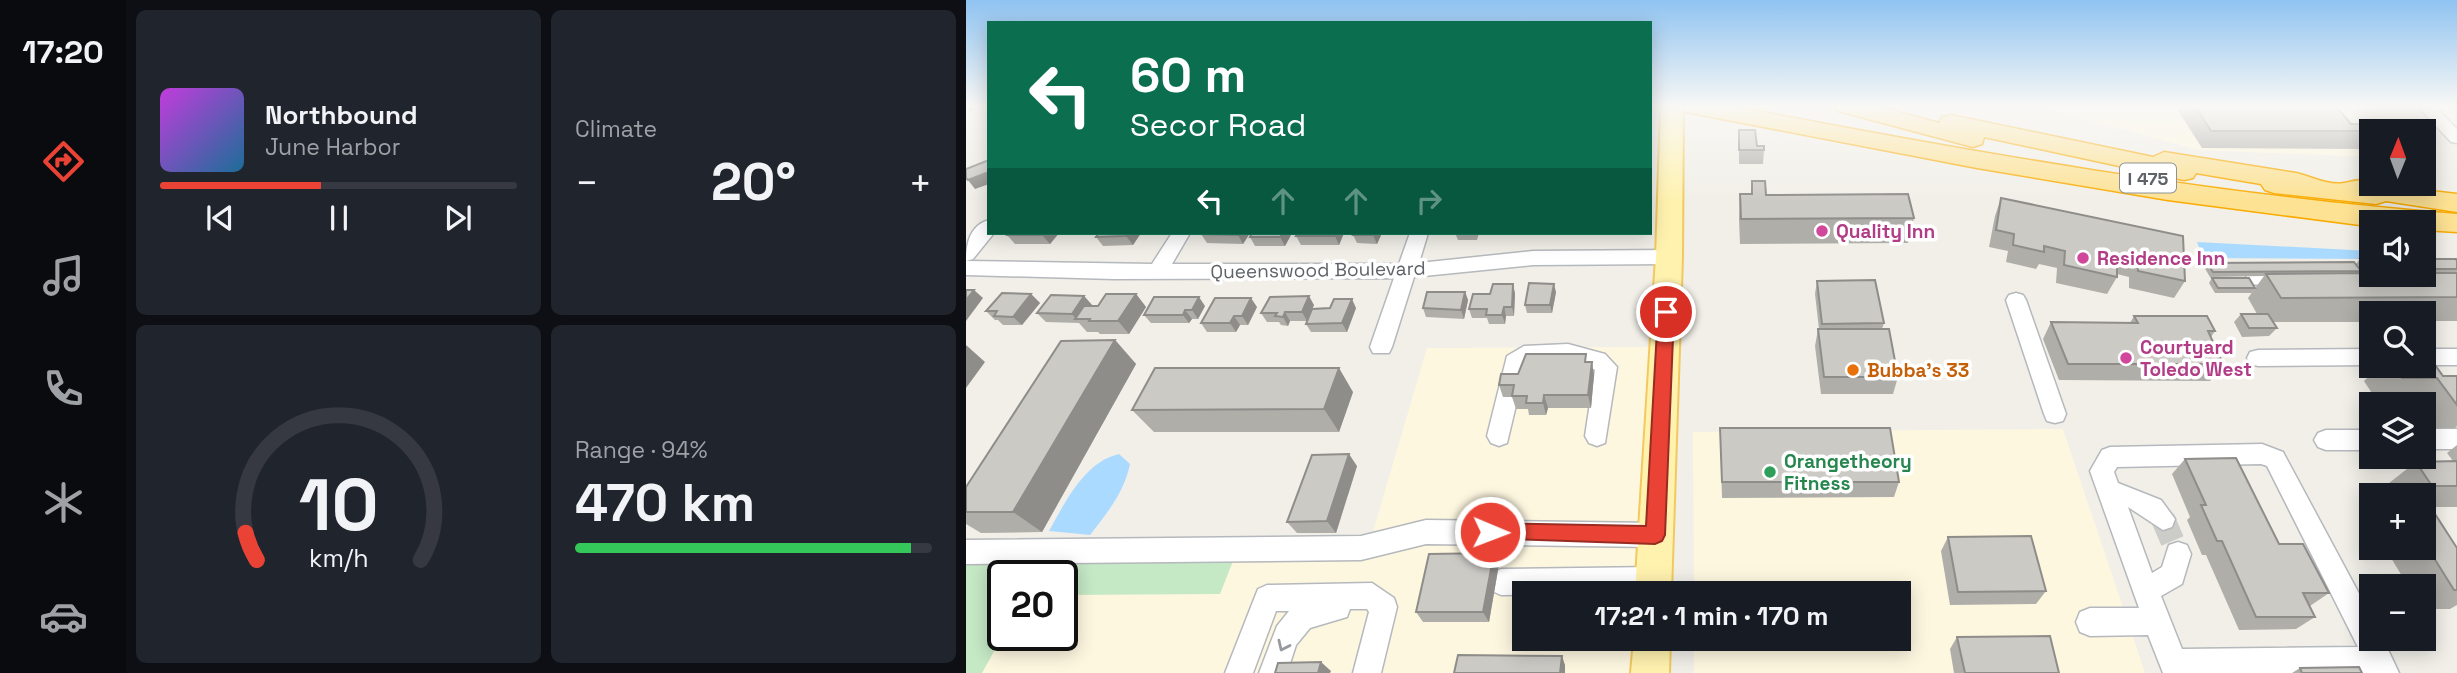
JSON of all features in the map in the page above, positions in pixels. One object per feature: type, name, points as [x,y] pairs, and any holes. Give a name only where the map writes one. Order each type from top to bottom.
[{"type":"highway","points":[[1859,137],[2012,166],[2315,212],[2457,221]]},
{"type":"highway","name":"I 475","points":[[1971,137],[2041,155],[2242,194],[2457,221]]},
{"type":"highway","name":"I 475","points":[[2019,137],[2087,154],[2183,172],[2293,187],[2457,203]]},
{"type":"highway","points":[[2061,137],[2173,162],[2457,203]]},
{"type":"main road","points":[[1653,581],[1669,257],[1671,137]]},
{"type":"main road","points":[[1650,673],[1651,651]]},
{"type":"street","points":[[966,254],[987,228]]},
{"type":"street","points":[[1157,272],[1180,235]]},
{"type":"street","points":[[1381,347],[1418,235]]},
{"type":"street","name":"Queenswood Boulevard","points":[[966,268],[1157,272],[1264,269],[1406,271],[1533,258],[1669,257]]},
{"type":"street","points":[[2255,279],[2309,280]]},
{"type":"street","points":[[2016,300],[2055,414]]},
{"type":"street","points":[[1499,436],[1515,362],[1524,354],[1578,353],[1594,356],[1606,368],[1597,436]]},
{"type":"street","points":[[2258,358],[2359,357]]},
{"type":"street","points":[[2441,357],[2457,376]]},
{"type":"street","points":[[2436,439],[2457,439]]},
{"type":"street","points":[[2326,440],[2359,440]]},
{"type":"street","points":[[2262,454],[2275,459],[2384,667],[2175,668],[2110,491],[2102,471],[2110,457],[2262,454]]},
{"type":"street","points":[[2110,491],[2144,502],[2159,511],[2164,519]]},
{"type":"street","points":[[966,552],[1361,548],[1426,531],[1655,535]]},
{"type":"street","points":[[2146,591],[2173,575],[2178,554]]},
{"type":"street","points":[[1501,582],[1512,582]]},
{"type":"street","points":[[1239,673],[1267,598],[1372,596],[1384,607],[1367,673]]},
{"type":"street","points":[[1272,673],[1294,622],[1305,614],[1316,608],[1363,608],[1379,600]]},
{"type":"street","points":[[2090,622],[2157,621]]},
{"type":"shaded area","points":[[2152,137],[2359,137],[2359,157],[2198,150]]},
{"type":"shaded area","points":[[1654,347],[1646,581],[1512,581],[1512,651],[1644,651],[1643,673],[966,673],[966,541],[1372,535],[1427,348]]},
{"type":"shaded area","points":[[2063,429],[2145,673],[1694,673],[1694,651],[1911,651],[1911,581],[1694,581],[1693,432]]},
{"type":"green space","points":[[966,561],[987,561],[987,651],[994,651],[982,673],[966,673]]},
{"type":"green space","points":[[1078,561],[1233,561],[1220,594],[1078,595]]},
{"type":"water","points":[[2197,242],[2359,250],[2359,259],[2203,258]]},
{"type":"water","points":[[1119,454],[1130,464],[1124,484],[1090,535],[1049,531],[1069,496],[1086,474],[1107,458]]},
{"type":"building","points":[[1739,137],[1756,137],[1757,146],[1764,146],[1764,150],[1739,150]]},
{"type":"building","points":[[987,161],[987,173],[968,180],[966,169]]},
{"type":"building","points":[[1752,181],[1765,181],[1766,195],[1908,194],[1914,218],[1741,219],[1740,194],[1752,194]]},
{"type":"building","points":[[2001,198],[2183,236],[2185,281],[2138,271],[2138,260],[2117,255],[2117,277],[2064,265],[2065,251],[2044,246],[2044,252],[2013,245],[2014,234],[1996,230]]},
{"type":"building","points":[[1098,235],[1127,235],[1126,236],[1096,237]]},
{"type":"building","points":[[1251,235],[1282,235],[1280,237],[1250,237]]},
{"type":"building","points":[[1297,235],[1335,235],[1335,236]]},
{"type":"building","points":[[2436,259],[2456,259],[2457,269],[2436,269]]},
{"type":"building","points":[[2354,262],[2359,271],[2213,272],[2207,263]]},
{"type":"building","points":[[2359,273],[2359,287],[2436,287],[2436,273],[2457,273],[2457,297],[2281,298],[2266,274]]},
{"type":"building","points":[[2212,278],[2249,278],[2255,288],[2218,288]]},
{"type":"building","points":[[1875,280],[1884,323],[1822,324],[1817,281]]},
{"type":"building","points":[[1529,283],[1554,284],[1550,305],[1525,305]]},
{"type":"building","points":[[1493,284],[1513,284],[1512,307],[1504,307],[1502,315],[1486,315],[1487,309],[1469,309],[1473,294],[1490,294]]},
{"type":"building","points":[[966,290],[974,290],[966,300]]},
{"type":"building","points":[[1427,292],[1465,292],[1461,310],[1423,308]]},
{"type":"building","points":[[1002,293],[1031,294],[1013,317],[994,316],[997,311],[986,311]]},
{"type":"building","points":[[1106,294],[1136,294],[1118,321],[1075,319],[1084,306],[1098,306]]},
{"type":"building","points":[[1051,295],[1084,296],[1072,314],[1037,313]]},
{"type":"building","points":[[1309,296],[1302,312],[1285,312],[1283,317],[1275,316],[1277,313],[1261,313],[1270,297]]},
{"type":"building","points":[[1154,297],[1199,297],[1192,310],[1185,310],[1183,315],[1144,315]]},
{"type":"building","points":[[1215,298],[1251,298],[1242,316],[1234,316],[1230,323],[1201,323]]},
{"type":"building","points":[[1334,299],[1352,299],[1342,323],[1306,324],[1312,309],[1330,308]]},
{"type":"building","points":[[2241,314],[2268,314],[2277,328],[2249,328]]},
{"type":"building","points":[[2134,316],[2207,316],[2215,331],[2208,331],[2223,364],[2068,364],[2051,322],[2138,323]]},
{"type":"building","points":[[1818,329],[1889,329],[1898,377],[1824,377]]},
{"type":"building","points":[[1115,340],[1013,512],[966,512],[966,487],[1061,341]]},
{"type":"building","points":[[1526,354],[1586,354],[1585,362],[1592,362],[1588,395],[1544,395],[1543,403],[1526,403],[1527,396],[1512,396],[1514,385],[1499,385],[1501,374],[1518,374]]},
{"type":"building","points":[[2436,366],[2443,376],[2457,376],[2457,405],[2437,378]]},
{"type":"building","points":[[1155,368],[1339,368],[1324,409],[1132,410]]},
{"type":"building","points":[[1720,428],[1890,428],[1899,482],[1722,482]]},
{"type":"building","points":[[1349,454],[1327,521],[1287,522],[1312,455]]},
{"type":"building","points":[[2236,458],[2279,544],[2303,544],[2329,593],[2303,593],[2315,617],[2256,617],[2222,541],[2217,541],[2201,505],[2206,505],[2185,459]]},
{"type":"building","points":[[2457,461],[2457,486],[2436,486],[2436,483],[2430,483],[2421,469],[2436,469],[2436,462]]},
{"type":"building","points":[[2436,515],[2457,548],[2457,590],[2454,590],[2435,560]]},
{"type":"building","points":[[2031,536],[2046,591],[1958,592],[1948,537]]},
{"type":"building","points":[[1494,553],[1483,612],[1416,612],[1429,554]]},
{"type":"building","points":[[2050,636],[2059,673],[1965,673],[1957,637]]},
{"type":"building","points":[[1458,655],[1562,656],[1560,673],[1454,673]]},
{"type":"building","points":[[1321,662],[1318,673],[1275,673],[1278,663]]},
{"type":"building","points":[[2359,667],[2362,673],[2302,673],[2300,668]]},
{"type":"tunnel","points":[[2163,519],[2178,554]]},
{"type":"place","name":"Quality Inn","points":[[1822,231]]},
{"type":"place","name":"Residence Inn","points":[[2083,258]]},
{"type":"place","name":"Courtyard Toledo West","points":[[2126,358]]},
{"type":"place","name":"Bubba's 33","points":[[1853,370]]},
{"type":"place","name":"Orangetheory Fitness","points":[[1770,472]]},
{"type":"route","points":[[1490,532],[1655,535],[1666,312]]}]
